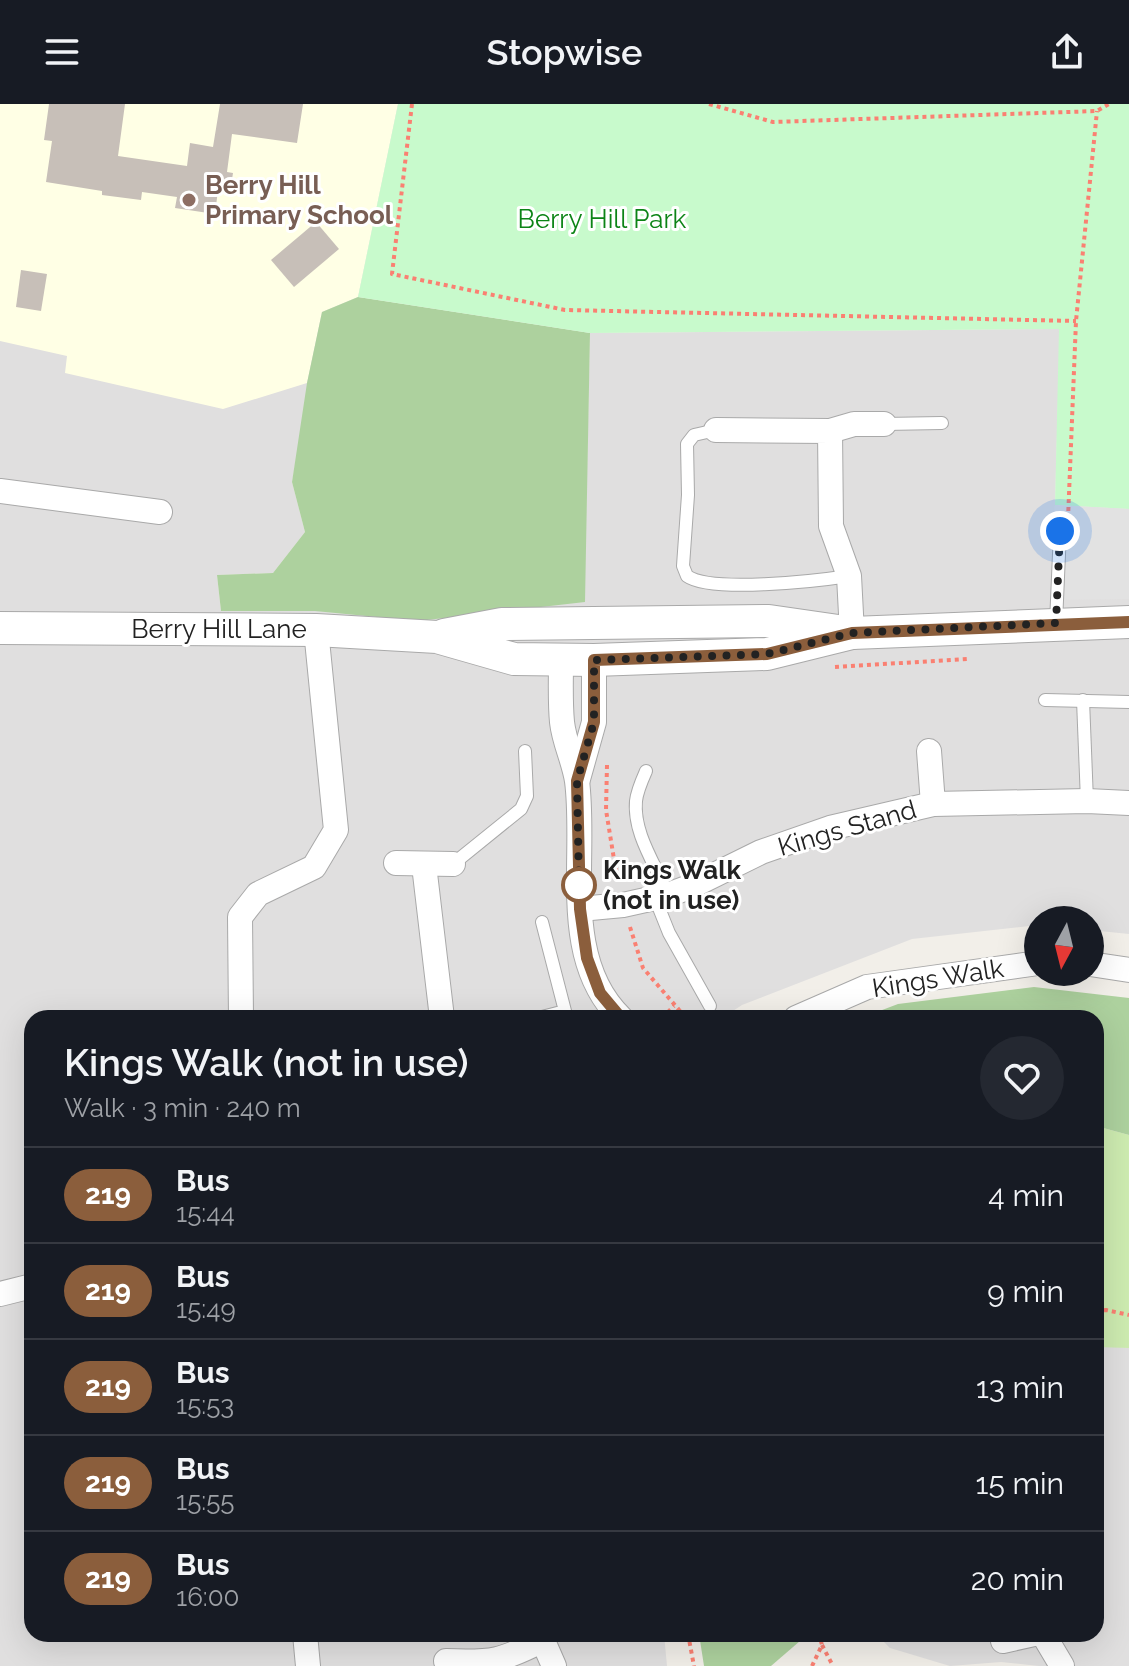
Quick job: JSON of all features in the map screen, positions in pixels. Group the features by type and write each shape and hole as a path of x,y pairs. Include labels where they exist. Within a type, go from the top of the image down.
{"street":[{"path":"716,430 830,431 854,424 884,424"},
{"path":"830,431 831,526 849,576 852,633"},
{"path":"0,491 160,512"},
{"path":"569,641 769,621 852,633 1129,622"},
{"name":"Berry Hill Lane","path":"0,628 316,630 569,641"},
{"path":"241,1010 240,917 258,894 314,867 336,830 316,630"},
{"path":"569,641 594,660 767,654 852,633"},
{"path":"569,641 562,722 577,781 580,909 587,958 600,993 613,1010"},
{"path":"577,781 594,722 594,660"},
{"name":"Kings Stand","path":"929,751 933,804"},
{"name":"Kings Stand","path":"580,909 662,897 692,886 761,852 830,828 933,804 1129,803"},
{"path":"396,863 453,864"},
{"path":"424,865 441,1010"},
{"name":"Kings Walk","path":"814,1010 867,987 1024,965"},
{"path":"1104,966 1129,970"},
{"path":"0,1294 24,1288"},
{"path":"306,1642 308,1666"},
{"path":"446,1661 490,1662 510,1656 533,1642"},
{"path":"543,1642 554,1666"},
{"path":"1048,1642 1062,1666"}],"lane":[{"path":"884,424 942,423"},
{"path":"716,430 694,435 687,444 688,495 683,566 687,576 706,584 816,581 849,576"},
{"path":"1056,623 1064,531"},
{"path":"1045,700 1129,702"},
{"path":"1083,700 1087,801"},
{"path":"453,864 521,809 527,796 525,751"},
{"path":"646,771 636,800 639,833 656,864 669,933 710,1006"},
{"path":"542,922 565,1010"}],"path":[{"path":"412,104 392,274 565,310 1076,321"},
{"path":"709,104 773,122 1097,111 1109,104"},
{"path":"1064,531 1071,488 1076,321 1097,111"},
{"path":"608,756 606,810 623,905 643,968 678,1010"},
{"path":"670,1010 674,1006"},
{"path":"1104,1312 1129,1315"},
{"path":"690,1642 694,1666"},
{"path":"821,1642 833,1666"},
{"path":"812,1666 822,1645"}],"shaded area":[{"path":"0,104 398,104 358,297 322,312 292,482 305,532 273,573 217,575 221,611 584,602 590,333 1060,329 1055,505 1129,509 1129,934 1104,931 1104,906 1024,906 1024,927 912,939 734,1010 24,1010 24,1642 665,1642 667,1666 0,1666"},
{"name":"Berry Hill Primary School","path":"0,104 398,104 358,297 322,312 307,383 223,409 65,373 67,356 0,341"},
{"path":"1055,505 1129,509 1129,599 1051,600"},
{"path":"1104,1346 1129,1348 1129,1666 1039,1666 1001,1662 950,1666 890,1648 884,1642 1104,1642"}],"green space":[{"name":"Berry Hill Park","path":"398,104 1129,104 1129,509 1055,505 1059,329 590,333 358,297"},
{"path":"358,297 590,333 585,602 418,621 315,611 221,611 217,575 273,573 305,532 292,482 307,383 322,312"},
{"path":"1034,987 1129,998 1129,1135 1104,1128 1104,1010 882,1010 898,1004"},
{"path":"1104,1128 1129,1135 1129,1348 1104,1347"},
{"path":"700,1642 799,1642 771,1666 704,1666"}],"building":[{"path":"49,104 125,104 118,156 187,166 190,143 213,147 220,104 303,104 297,143 232,134 227,172 233,173 230,192 218,190 215,214 175,208 177,197 142,192 141,200 46,182 52,141 44,140"},
{"path":"316,222 339,249 294,287 271,260"},
{"path":"21,270 47,274 41,311 16,307"}],"bus line":[{"name":"219","path":"614,1010 600,993 587,958 580,909 577,781 594,722 594,660 767,654 852,633 1129,622"}],"place":[{"name":"Berry Hill Primary School","path":"189,200"},
{"name":"Kings Walk (not in use)","path":"579,885"}],"route":[{"path":"579,885 577,781 594,722 594,660 767,654 852,633 1056,623 1060,531"}]}
